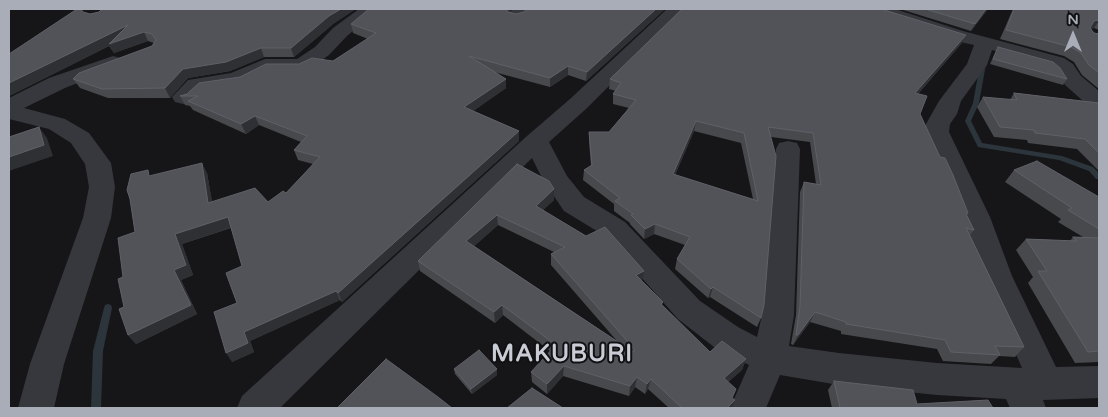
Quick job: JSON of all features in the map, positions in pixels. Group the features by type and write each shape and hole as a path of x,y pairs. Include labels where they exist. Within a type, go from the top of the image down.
{"street":[{"path":"183,97 196,85 236,80 259,66 302,65 322,51 340,32 370,9"},
{"path":"259,407 348,318 677,9"},
{"path":"877,9 958,36 1057,62 1066,68 1073,80 1099,103"},
{"path":"985,42 977,65 950,101 938,124 937,132 973,208 997,276 1030,392"},
{"path":"9,107 57,83 131,56"},
{"path":"9,112 57,124 80,138 98,164 102,188 97,218 47,364 36,408"},
{"path":"536,141 556,180 574,204 615,229 689,310 726,337 750,350 770,358 839,369 936,379 1030,392 1099,382"},
{"path":"748,408 770,358 778,315 788,150"}],"building":[{"path":"77,9 90,14 99,12 102,9 341,9 329,16 291,48 261,48 226,62 183,69 165,88 102,89 73,79 79,73 152,46 156,40 152,34 144,32 109,44 128,25 9,83 9,54"},
{"path":"369,9 506,9 508,12 516,14 527,9 656,9 587,72 568,66 550,78 469,56 506,79 464,107 519,131 338,293 336,291 244,332 248,343 226,353 214,312 237,303 226,273 242,266 228,217 175,234 186,265 174,270 191,305 128,335 119,309 124,307 118,279 123,277 118,238 135,232 127,190 131,174 148,170 149,176 202,163 208,203 255,188 268,202 283,191 286,193 320,157 294,150 307,136 255,116 241,124 188,101 198,96 180,96 187,94 199,83 240,77 266,64 299,64 312,58 333,61 376,33 351,24"},
{"path":"682,9 881,9 966,35 915,93 927,96 920,114 940,157 945,158 953,175 968,213 966,214 974,230 966,228 1024,347 995,346 1000,355 951,352 945,340 846,324 846,322 815,312 798,335 796,335 800,306 804,182 821,185 813,133 768,127 776,156 764,305 761,318 713,287 711,289 677,259 690,237 655,224 645,229 631,215 633,214 615,201 620,198 584,170 592,165 589,132 609,132 636,100 613,94 621,83 610,79","holes":["696,121 744,133 758,201 673,174"]},
{"path":"925,9 986,9 975,24"},
{"path":"1014,9 1099,10 1099,20 1094,21 1090,28 1094,33 1099,34 1099,73 1089,65 1081,53 1071,47 1006,30"},
{"path":"998,47 1053,62 1060,68 1067,79 993,59"},
{"path":"1014,93 1099,103 1099,153 1085,139 1035,133 1034,130 1000,127 983,97 1017,100"},
{"path":"39,127 44,145 9,157 9,137"},
{"path":"1037,161 1099,197 1099,229 1068,210 1072,208 1014,170"},
{"path":"517,164 549,181 554,189 536,206 586,236 605,227 644,271 636,275 663,302 661,304 710,352 722,341 746,359 724,378 736,389 732,398 735,400 727,408 682,408 651,379 647,384 637,377 630,386 564,366 547,384 531,372 556,345 502,305 494,312 418,261","holes":["497,215 565,247 551,254 635,350 633,352 466,241"]},
{"path":"1073,237 1099,238 1099,351 1088,352 1038,271 1047,271 1026,239 1077,241"},
{"path":"479,350 497,369 471,389 454,369"},
{"path":"386,359 438,397 452,408 337,408"},
{"path":"834,381 913,390 917,404 988,400 993,408 840,408"},
{"path":"532,388 563,408 507,408"}],"waterway":[{"path":"983,64 976,103 968,121 980,145 1060,158 1091,169 1099,177"},
{"path":"96,408 98,351 108,308"}],"district":[{"name":"MAKUBURI","path":"562,355"}]}
